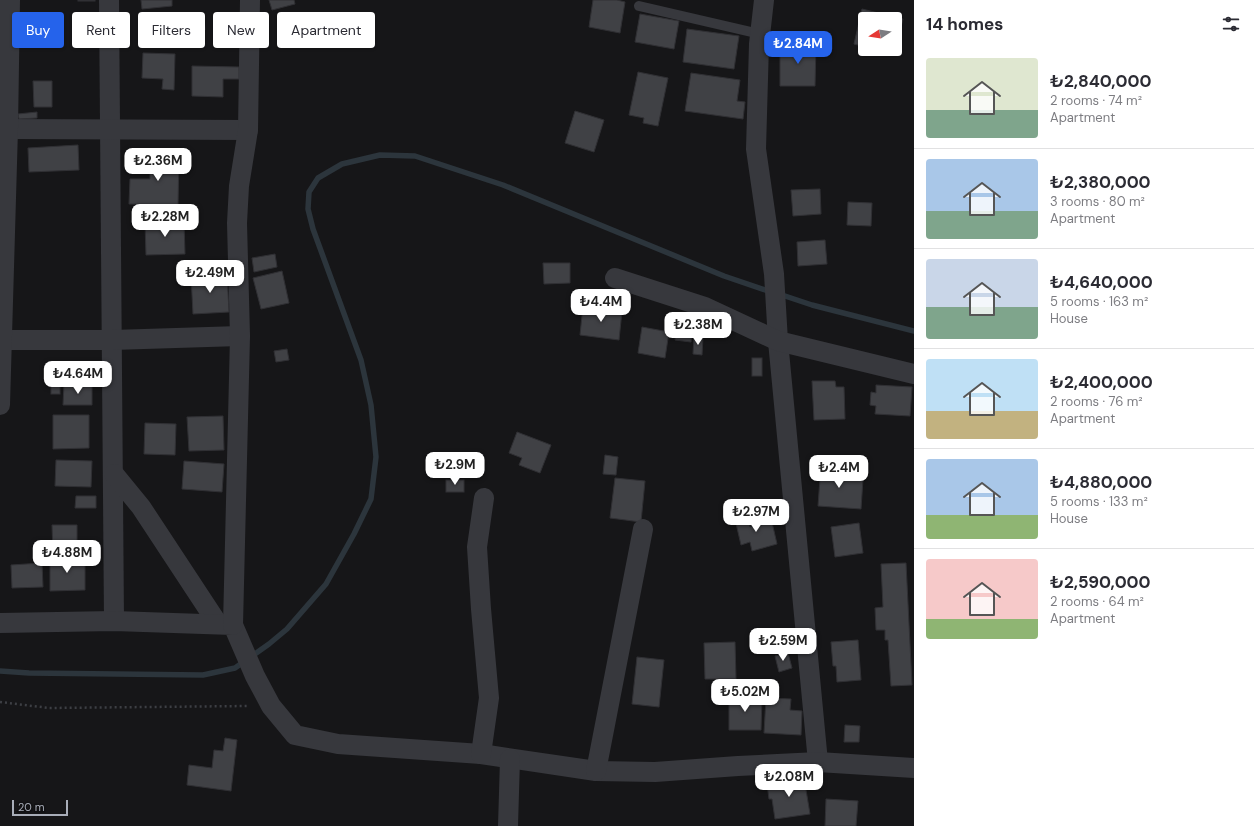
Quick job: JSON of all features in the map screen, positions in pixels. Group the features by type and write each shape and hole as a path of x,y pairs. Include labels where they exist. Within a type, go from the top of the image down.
{"street":[{"path":"0,405 10,0"},
{"path":"109,0 114,621"},
{"path":"226,625 240,336 237,223 239,186 248,130 250,0"},
{"path":"764,0 760,34 756,149 774,274 778,340 818,762"},
{"path":"8,129 248,130"},
{"path":"615,278 705,307 778,340 914,374"},
{"path":"2,340 112,340 240,336"},
{"path":"114,474 141,507 242,646 255,676 271,706 295,735 338,744 481,754 596,771 655,772 818,762 914,768"},
{"path":"481,754 489,698 477,547 484,498"},
{"path":"596,771 643,529"},
{"path":"0,623 114,621 226,625"},
{"path":"508,826 510,759"}],"lane":[{"path":"639,6 760,34"}],"path":[{"path":"0,702 49,708 271,706"}],"building":[{"path":"95,0 95,1 78,1"},
{"path":"141,0 172,0 172,6 142,9"},
{"path":"269,0 294,0 295,4 272,10"},
{"path":"593,0 617,0 625,2 620,33 589,27"},
{"path":"862,9 874,12 861,12"},
{"path":"640,14 679,21 674,49 635,42"},
{"path":"858,26 858,45 854,44"},
{"path":"687,29 739,36 734,69 683,62"},
{"path":"780,43 816,44 815,86 780,86"},
{"path":"143,53 175,54 174,90 162,89 163,79 142,78"},
{"path":"192,66 239,67 239,79 223,79 223,97 192,96"},
{"path":"638,72 668,78 658,126 643,123 644,118 629,115"},
{"path":"691,73 740,80 737,101 745,102 743,119 685,111"},
{"path":"33,81 52,81 52,107 34,107"},
{"path":"575,111 604,120 594,152 565,143"},
{"path":"37,112 37,118 19,119 18,114"},
{"path":"78,145 79,170 29,172 28,148"},
{"path":"150,152 179,152 178,205 129,204 130,179 150,179"},
{"path":"820,189 821,214 793,216 791,190"},
{"path":"848,202 872,203 871,226 847,225"},
{"path":"184,222 185,254 146,255 145,223"},
{"path":"825,240 827,264 798,266 797,242"},
{"path":"275,254 277,267 254,272 252,258"},
{"path":"543,263 570,263 570,283 544,284"},
{"path":"282,271 289,303 261,309 253,278"},
{"path":"227,274 229,312 193,314 191,275"},
{"path":"583,306 622,311 619,340 580,335"},
{"path":"642,327 669,332 665,358 638,353"},
{"path":"676,328 692,330 691,342 675,340"},
{"path":"694,336 703,337 702,355 693,354"},
{"path":"287,349 289,360 276,362 274,351"},
{"path":"752,358 762,358 762,376 752,376"},
{"path":"812,381 835,381 836,387 844,387 845,419 814,420"},
{"path":"51,383 60,383 60,394 51,394"},
{"path":"64,384 92,384 92,405 63,405"},
{"path":"876,385 912,387 910,416 875,414 876,406 870,405 871,392 876,393"},
{"path":"53,415 89,415 89,448 53,449"},
{"path":"223,416 224,450 189,451 187,417"},
{"path":"145,423 176,424 175,455 144,454"},
{"path":"517,432 551,445 540,473 519,465 522,458 509,453"},
{"path":"605,455 618,457 616,475 603,474"},
{"path":"56,460 92,461 91,487 55,486"},
{"path":"184,461 224,464 222,492 182,489"},
{"path":"821,465 840,466 839,477 863,479 861,509 818,506"},
{"path":"615,478 645,481 641,522 610,518"},
{"path":"446,480 464,480 464,492 446,492"},
{"path":"76,496 96,496 96,508 75,508"},
{"path":"758,512 761,524 751,526 748,515"},
{"path":"747,516 750,527 761,524 760,521 771,518 777,544 752,551 750,542 741,545 735,519"},
{"path":"859,523 863,553 835,557 831,527"},
{"path":"52,525 77,525 77,553 53,554"},
{"path":"50,557 85,557 85,590 50,591"},
{"path":"42,563 43,587 12,588 11,565"},
{"path":"906,563 912,685 891,686 888,640 885,640 885,630 876,630 875,608 883,607 881,564"},
{"path":"858,640 861,680 837,682 836,666 833,666 831,642"},
{"path":"735,642 736,679 705,679 704,643"},
{"path":"788,653 792,668 779,672 775,656"},
{"path":"637,657 664,660 659,707 632,704"},
{"path":"729,697 762,697 761,730 729,730"},
{"path":"766,698 791,699 790,710 802,711 801,735 764,733"},
{"path":"845,725 860,726 859,742 844,742"},
{"path":"225,738 237,740 231,791 187,785 189,765 212,768 214,750 223,751"},
{"path":"804,778 810,814 775,819 772,799 769,799 767,784"},
{"path":"826,799 858,801 856,826 825,826"}],"waterway":[{"path":"0,671 29,673 203,675 235,668 269,644 287,629 326,584 354,534 371,499 376,457 371,405 361,360 313,229 308,209 309,192 318,178 342,164 380,155 415,156 503,185 724,276 771,292"},
{"path":"779,294 812,305 914,331"}]}
